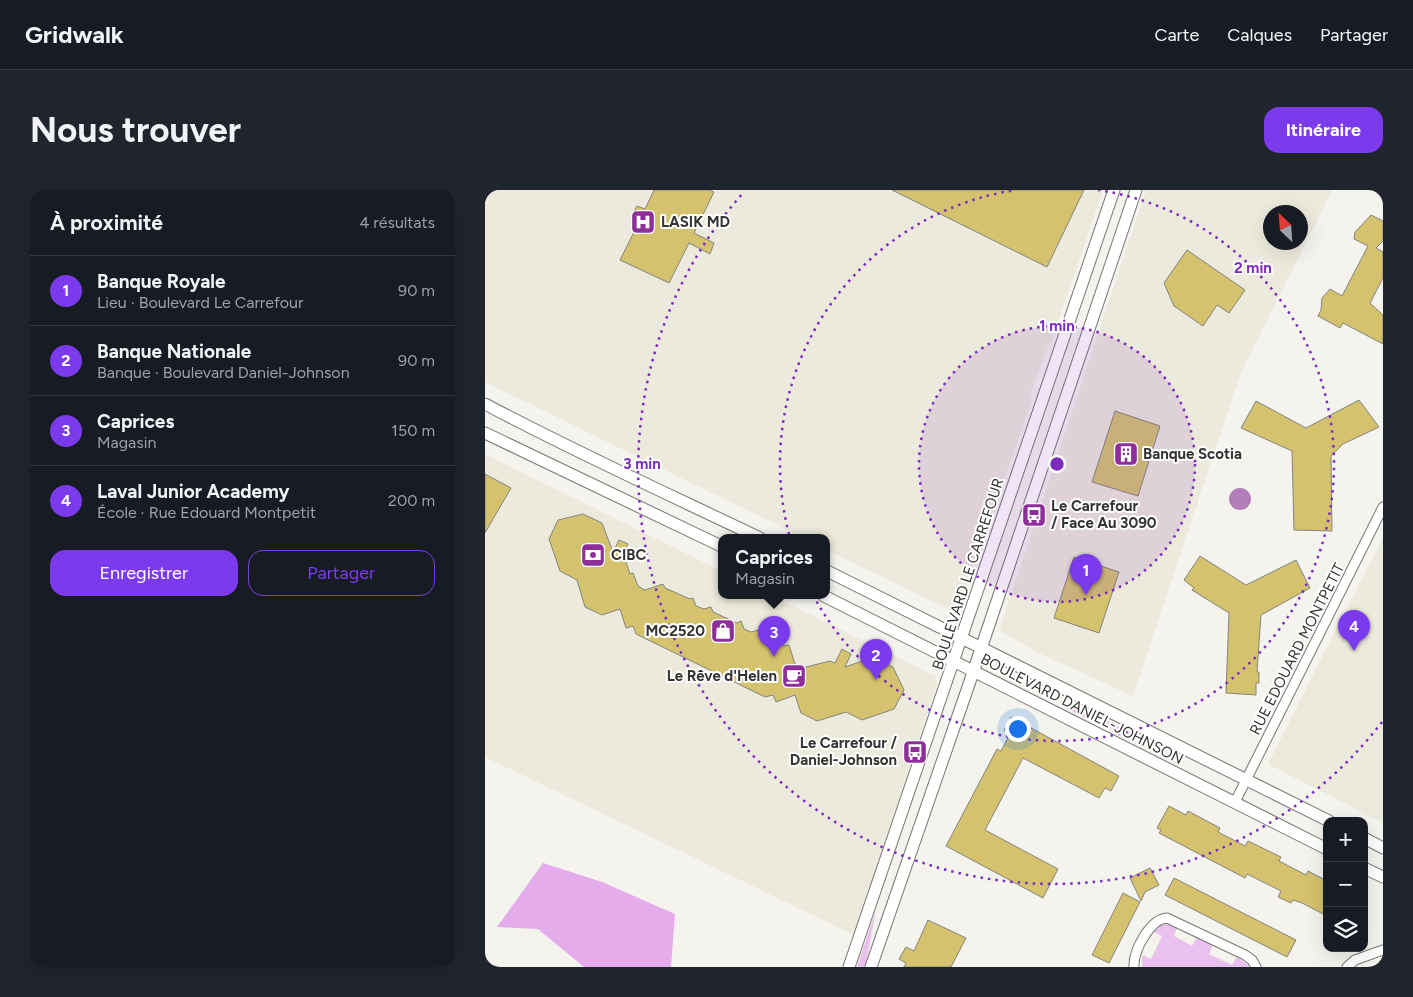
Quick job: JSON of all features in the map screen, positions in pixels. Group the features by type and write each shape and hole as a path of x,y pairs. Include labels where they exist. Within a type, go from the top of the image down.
{"street":[{"name":"BOULEVARD LE CARREFOUR","path":"849,967 1114,190"},
{"path":"871,967 1136,190"},
{"path":"485,404 604,465 647,483 752,534"},
{"path":"485,433 589,485 632,502 718,545"},
{"name":"RUE EDOUARD MONTPETIT","path":"1235,802 1383,507"},
{"name":"BOULEVARD DANIEL-JOHNSON","path":"830,572 1323,818"},
{"name":"BOULEVARD DANIEL-JOHNSON","path":"830,599 1323,847"},
{"path":"1368,840 1383,848"},
{"path":"1368,870 1383,877"},
{"path":"1135,967 1136,954 1149,928 1155,922 1167,918 1245,955 1257,967"},
{"path":"1347,967 1355,960 1383,950"}],"shaded area":[{"path":"485,190 1103,190 1051,343 1030,394 1032,400 959,610 950,610 830,551 830,534 796,534 485,382"},
{"path":"1146,190 1332,190 1308,238 1308,205 1263,205 1263,250 1302,250 1241,372 1133,696 1041,654 1003,633 1000,628"},
{"path":"485,454 718,570 718,599 779,599 935,676 937,684 854,935 485,757"},
{"path":"1240,488 1248,491 1251,499 1248,507 1240,510 1232,507 1229,499 1232,491"},
{"path":"1383,537 1383,823 1268,764"},
{"path":"1062,703 1101,718 1145,740 1144,742 1097,723 1061,706"},
{"path":"543,863 602,882 675,914 671,967 584,967 538,929 497,927"},
{"path":"876,910 866,963 864,967 857,967"},
{"path":"1167,924 1177,928 1174,936 1192,946 1197,937 1213,945 1209,954 1232,965 1237,957 1251,967 1142,967 1142,955 1151,959 1162,936 1154,932 1162,925"}],"building":[{"path":"654,190 709,190 714,192 694,233 714,243 710,254 689,243 669,283 620,260 640,220 632,216 637,206 645,209"},
{"path":"892,190 1084,190 1047,267"},
{"path":"1371,215 1383,221 1383,241 1376,248 1383,252 1383,278 1370,303 1383,315 1383,344 1343,323 1340,328 1318,316 1321,310 1322,298 1330,289 1342,296 1368,246 1354,239 1355,232"},
{"path":"1187,250 1245,290 1229,313 1217,305 1203,326 1174,306 1164,283"},
{"path":"1359,400 1379,427 1343,444 1331,456 1332,531 1294,530 1292,451 1241,428 1256,401 1306,428"},
{"name":"Banque Scotia","path":"1115,411 1160,426 1138,496 1092,482"},
{"path":"485,474 511,488 485,533"},
{"path":"583,514 602,523 613,552 619,540 628,544 623,553 630,574 633,573 638,586 645,590 663,584 665,588 690,599 693,598 696,606 704,609 711,607 713,612 737,623 741,621 744,629 751,632 759,630 761,634 785,646 789,645 795,664 802,668 830,661 835,663 842,649 851,654 845,667 874,657 893,667 904,690 894,709 862,720 846,712 817,721 801,713 795,695 776,702 773,695 765,697 636,634 633,626 626,628 620,609 602,615 585,607 577,580 560,571 549,539 558,520"},
{"path":"1200,556 1246,585 1296,560 1310,588 1261,615 1257,672 1259,672 1259,683 1256,683 1256,695 1226,693 1229,613 1192,590 1194,588 1184,580"},
{"path":"1074,557 1119,572 1099,633 1054,618"},
{"path":"1011,717 1119,776 1111,791 1105,788 1099,798 1023,758 985,830 1058,869 1043,898 946,846 997,749 1001,751 1010,734 1004,730"},
{"path":"1169,806 1186,815 1188,811 1220,828 1218,832 1245,846 1248,841 1281,857 1279,861 1306,875 1308,871 1323,879 1323,914 1302,903 1293,900 1291,903 1278,897 1281,891 1247,874 1245,878 1159,833 1161,830 1157,828"},
{"path":"1150,868 1159,885 1145,892 1141,901 1130,878"},
{"path":"1174,878 1296,940 1287,957 1165,895"},
{"path":"1123,893 1140,902 1109,963 1092,955"},
{"path":"928,920 966,938 951,967 904,967 906,963 899,959 906,947 914,951"}],"place":[{"name":"LASIK MD","path":"643,222"},
{"name":"Banque Scotia","path":"1126,454"},
{"name":"Le Carrefour / Face Au 3090","path":"1034,515"},
{"name":"CIBC","path":"593,555"},
{"name":"Banque Royale","path":"1086,595"},
{"name":"MC2520","path":"723,631"},
{"name":"Laval Junior Academy","path":"1354,651"},
{"name":"Caprices","path":"774,657"},
{"name":"Le Rêve d'Helen","path":"794,676"},
{"name":"Banque Nationale","path":"876,680"},
{"name":"Le Carrefour / Daniel-Johnson","path":"915,752"}]}
